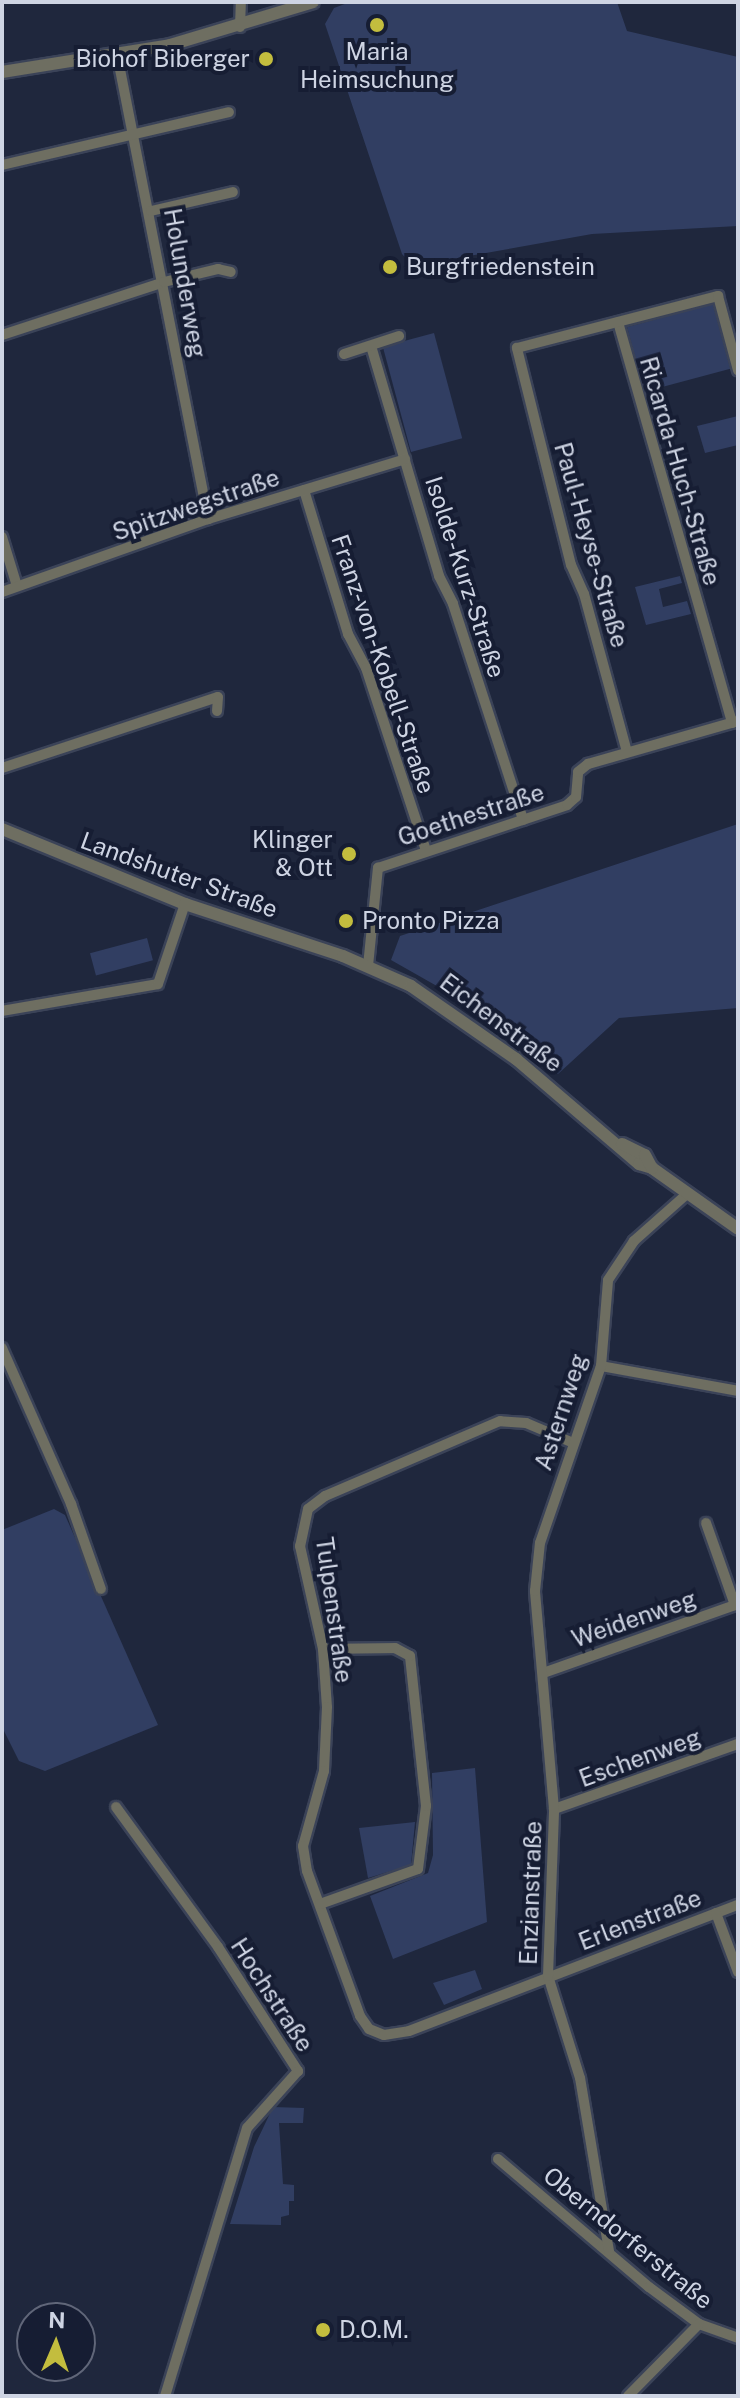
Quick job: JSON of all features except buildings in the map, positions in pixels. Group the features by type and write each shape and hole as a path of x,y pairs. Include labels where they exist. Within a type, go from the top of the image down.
{"street":[{"path":"240,27 241,2"},
{"path":"2,72 117,54 240,27 313,2"},
{"name":"Holunderweg","path":"117,54 151,211 208,519"},
{"path":"2,165 229,112"},
{"path":"151,211 233,192"},
{"path":"2,335 164,282 218,269 231,272"},
{"path":"618,322 718,296 738,370"},
{"name":"Paul-Heyse-Straße","path":"618,322 517,348 571,565 584,594 627,752"},
{"name":"Ricarda-Huch-Straße","path":"618,322 735,722"},
{"path":"344,354 399,336"},
{"name":"Isolde-Kurz-Straße","path":"371,346 439,576 453,604 523,820"},
{"name":"Spitzwegstraße","path":"2,592 208,519 405,459"},
{"name":"Franz-von-Kobell-Straße","path":"304,490 426,851"},
{"path":"2,537 17,586"},
{"path":"2,768 218,697 217,711"},
{"name":"Goethestraße","path":"368,966 376,872 426,851 572,801 582,767 735,722"},
{"name":"Landshuter Straße","path":"2,829 185,904 343,956"},
{"path":"2,1011 158,984 185,904"},
{"name":"Eichenstraße","path":"343,956 456,1013 622,1144 639,1164 652,1168 738,1229"},
{"name":"Asternweg","path":"543,1673 535,1591 540,1543 571,1442 601,1366 608,1280 616,1261 688,1193"},
{"path":"2,1348 71,1504 101,1589"},
{"path":"601,1366 738,1391"},
{"name":"Tulpenstraße","path":"377,2033 360,2016 303,1846 324,1771 323,1649 300,1546 304,1517 314,1503 500,1421 526,1423 571,1442"},
{"path":"706,1523 736,1604"},
{"name":"Weidenweg","path":"543,1673 736,1604"},
{"path":"320,1904 418,1869 426,1806 410,1656 395,1648 323,1649"},
{"name":"Enzianstraße","path":"543,1673 554,1809 555,1890 548,1976 580,2078 609,2251"},
{"name":"Eschenweg","path":"554,1809 738,1744"},
{"name":"Hochstraße","path":"116,1807 218,1947 298,2071 247,2128 165,2396"},
{"name":"Erlenstraße","path":"377,2033 409,2031 738,1905"},
{"path":"716,1913 738,1972"},
{"name":"Oberndorferstraße","path":"498,2159 699,2324 738,2338"},
{"path":"628,2396 699,2324"}],"shaded area":[{"path":"350,2 617,2 627,31 738,57 738,226 592,234 413,266 402,254 325,24 334,8"},
{"path":"713,304 730,369 644,392 627,327"},
{"path":"434,333 462,438 411,452 383,347"},
{"path":"738,416 738,445 705,453 697,426"},
{"path":"680,576 682,583 659,589 663,607 687,601 691,614 646,625 635,587"},
{"path":"738,824 738,1008 619,1018 558,1074 465,1002 391,960 400,936"},
{"path":"147,938 153,960 96,975 90,953"},
{"path":"54,1509 65,1515 158,1725 45,1771 19,1761 2,1727 2,1530"},
{"path":"475,1768 487,1922 393,1959 370,1896 428,1873 433,1855 432,1773"},
{"path":"415,1822 411,1865 368,1878 359,1828"},
{"path":"475,1970 482,1989 444,2005 433,1983"},
{"path":"273,2107 304,2108 303,2123 279,2123 283,2184 294,2185 294,2201 289,2201 289,2215 281,2217 281,2225 230,2224 254,2147"}],"place":[{"name":"Maria Heimsuchung","path":"377,25"},
{"name":"Biohof Biberger","path":"266,59"},
{"name":"Burgfriedenstein","path":"390,267"},
{"name":"Klinger & Ott","path":"349,854"},
{"name":"Pronto Pizza","path":"346,921"},
{"name":"D.O.M.","path":"323,2330"}]}
